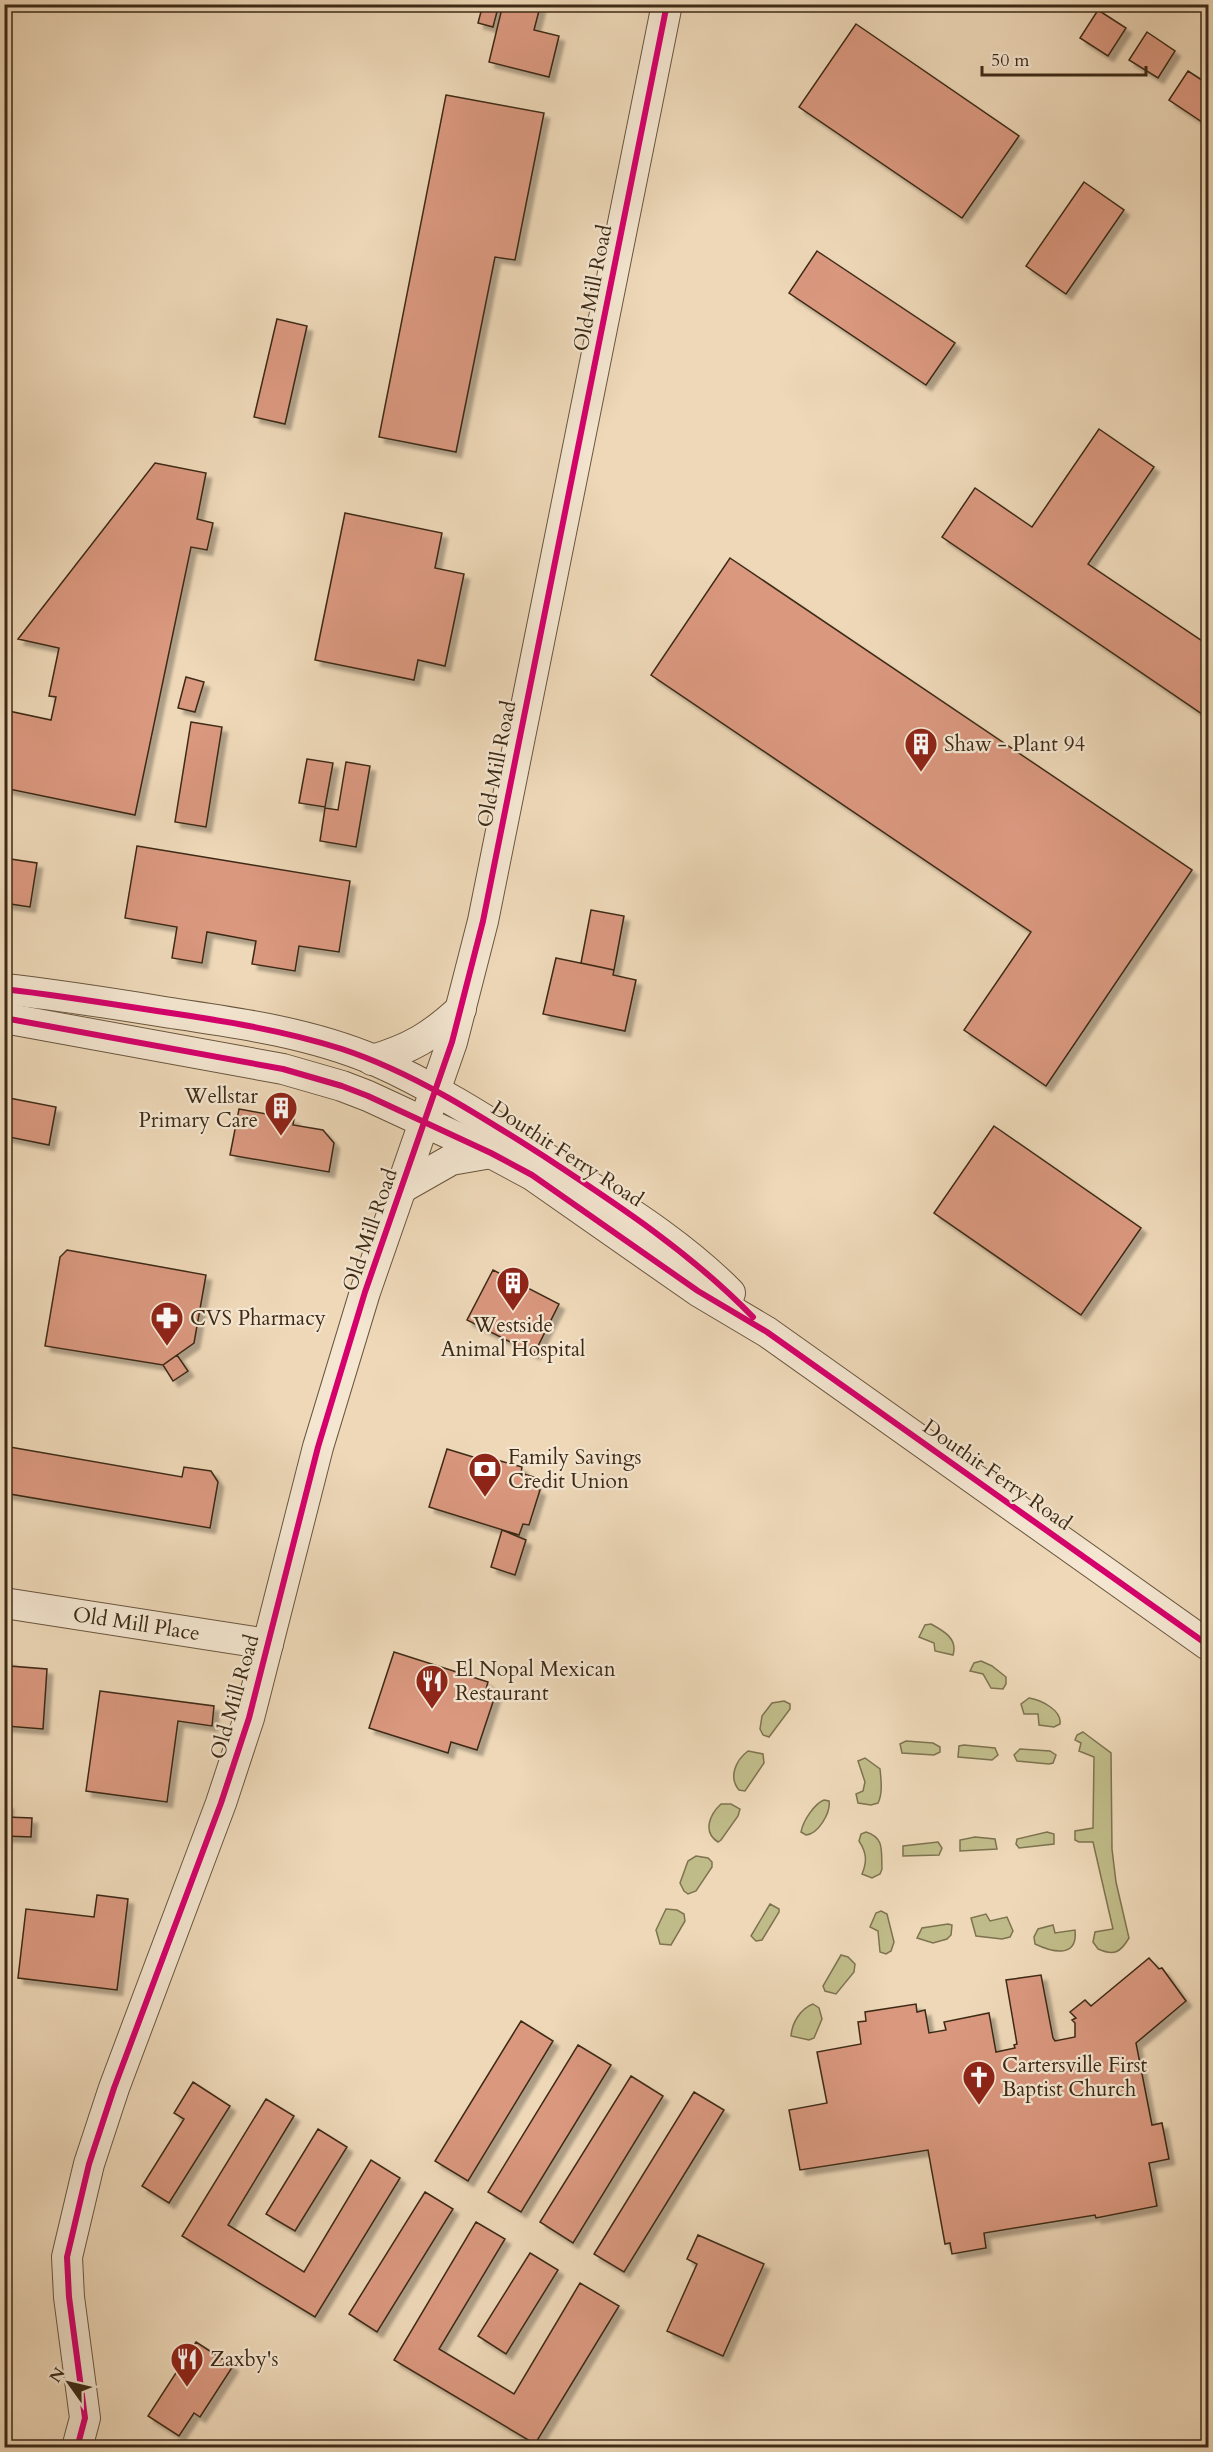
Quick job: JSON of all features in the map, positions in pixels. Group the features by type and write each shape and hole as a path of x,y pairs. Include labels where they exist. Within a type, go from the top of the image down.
{"street":[{"name":"Old Mill Road","path":"77,2448 85,2418 69,2297 67,2257 87,2175 114,2088 221,1803 249,1718 318,1447 365,1292 461,1009 483,921 667,4"},
{"name":"Douthit Ferry Road","path":"4,989 223,1021 301,1037 372,1060 435,1091 517,1139 637,1218 719,1282 767,1332"},
{"path":"372,1060 410,1047 438,1029 461,1009"},
{"name":"Douthit Ferry Road","path":"4,1018 283,1069 342,1086 491,1153 532,1175 698,1290 767,1332 1209,1645"},
{"path":"400,1189 451,1160 491,1153"},
{"name":"Old Mill Place","path":"4,1603 268,1644"}],"shaded area":[{"path":"931,1624 952,1640 953,1655 935,1651 934,1643 919,1637 925,1625"},
{"path":"981,1661 1006,1677 1003,1689 991,1688 983,1674 970,1671 974,1663"},
{"path":"1029,1698 1045,1703 1054,1710 1058,1714 1060,1724 1054,1727 1039,1725 1038,1714 1024,1714 1021,1704"},
{"path":"784,1701 790,1704 790,1709 769,1737 763,1735 760,1729 762,1716 772,1703"},
{"path":"1083,1732 1111,1753 1112,1849 1116,1882 1129,1938 1123,1947 1112,1953 1098,1949 1093,1942 1095,1932 1113,1929 1093,1842 1075,1840 1075,1831 1093,1828 1094,1757 1079,1751 1081,1743 1075,1740 1077,1735"},
{"path":"906,1741 933,1743 940,1747 940,1752 934,1755 902,1753 900,1744"},
{"path":"959,1746 995,1748 998,1755 992,1760 958,1757"},
{"path":"1020,1749 1050,1751 1056,1755 1053,1763 1049,1764 1017,1761 1014,1755"},
{"path":"748,1751 763,1754 764,1763 745,1791 739,1790 734,1774 740,1759"},
{"path":"865,1758 880,1769 880,1799 878,1803 871,1805 858,1803 856,1794 863,1791 865,1782 858,1761"},
{"path":"824,1800 829,1801 829,1806 823,1822 811,1834 806,1835 801,1832 810,1813"},
{"path":"721,1804 731,1804 740,1809 738,1816 718,1842 710,1833 709,1823"},
{"path":"866,1832 876,1838 882,1851 882,1869 880,1874 872,1878 862,1874 865,1858 859,1841 861,1834"},
{"path":"1047,1832 1054,1834 1054,1844 1019,1848 1016,1844 1017,1839"},
{"path":"975,1837 995,1839 997,1849 960,1851 960,1840"},
{"path":"938,1842 942,1848 939,1855 903,1856 903,1846"},
{"path":"696,1856 708,1858 712,1862 712,1867 696,1891 688,1894 680,1883 688,1861"},
{"path":"770,1904 779,1909 779,1912 762,1940 756,1941 751,1936"},
{"path":"666,1909 677,1910 684,1914 685,1921 671,1945 660,1944 656,1930"},
{"path":"881,1911 887,1914 894,1942 891,1951 886,1954 880,1952 878,1931 870,1927 876,1913"},
{"path":"986,1914 990,1921 1007,1917 1013,1931 1010,1937 1002,1939 976,1936 971,1918"},
{"path":"952,1925 951,1935 947,1939 933,1943 917,1938 922,1928"},
{"path":"1053,1925 1055,1933 1075,1930 1075,1939 1069,1949 1050,1950 1035,1944 1034,1937 1038,1929"},
{"path":"841,1955 848,1957 855,1964 854,1972 836,1994 825,1991 823,1986"},
{"path":"813,2004 819,2008 822,2019 814,2038 809,2040 791,2036 798,2017 804,2009"}],"building":[{"path":"483,4 499,4 493,27 478,23"},
{"path":"503,4 529,4 540,7 534,30 559,36 549,77 489,62"},
{"path":"1098,10 1126,28 1108,56 1080,38"},
{"path":"856,24 1019,136 962,218 799,107"},
{"path":"1147,32 1175,51 1158,78 1129,60"},
{"path":"1188,71 1208,84 1208,112 1202,122 1169,100"},
{"path":"446,95 544,113 515,260 495,257 456,452 379,437"},
{"path":"1084,182 1124,210 1066,294 1026,266"},
{"path":"817,251 955,343 926,385 789,293"},
{"path":"277,319 307,326 285,424 254,417"},
{"path":"1099,429 1154,467 1088,564 1208,645 1208,718 942,537 975,488 1032,527"},
{"path":"155,463 206,473 197,519 213,523 207,550 191,547 135,815 4,788 4,710 51,720 56,697 49,696 59,648 18,639"},
{"path":"345,513 442,533 435,568 464,574 445,666 418,660 414,680 315,660"},
{"name":"Shaw - Plant 94","path":"730,558 1192,870 1046,1086 964,1030 1031,932 651,675"},
{"path":"186,677 204,682 195,712 178,708"},
{"path":"191,722 222,727 206,827 175,822"},
{"path":"307,759 333,763 325,807 299,803"},
{"path":"346,762 370,766 356,847 320,841 325,808 338,810"},
{"path":"137,846 350,881 339,952 299,946 295,971 252,964 256,941 207,932 202,963 172,958 177,927 125,918"},
{"path":"4,858 37,863 30,907 4,903"},
{"path":"591,910 624,916 614,970 581,963"},
{"path":"556,958 614,970 613,975 636,980 625,1031 543,1014"},
{"path":"4,1097 56,1107 49,1145 4,1136"},
{"name":"Wellstar Primary Care","path":"239,1109 294,1119 293,1125 323,1130 334,1143 329,1172 230,1155"},
{"path":"994,1126 1141,1228 1081,1315 934,1213"},
{"path":"67,1250 206,1275 194,1343 163,1365 45,1346 60,1257"},
{"name":"Westside Animal Hospital","path":"493,1270 559,1304 534,1354 467,1320"},
{"path":"177,1355 188,1371 173,1381 163,1365"},
{"path":"4,1446 182,1477 184,1467 211,1471 218,1482 210,1528 4,1493"},
{"name":"Family Savings Credit Union","path":"447,1449 496,1464 497,1460 522,1467 521,1473 537,1478 534,1488 540,1490 529,1525 523,1524 519,1535 429,1507"},
{"path":"502,1530 526,1540 515,1575 491,1567"},
{"name":"El Nopal Mexican Restaurant","path":"394,1652 488,1682 486,1689 496,1693 477,1750 451,1742 448,1753 369,1728"},
{"path":"4,1661 11,1661 10,1666 47,1669 43,1729 6,1726 4,1731"},
{"path":"100,1691 214,1706 212,1726 178,1721 167,1802 86,1791"},
{"path":"4,1804 8,1804 7,1817 32,1818 31,1837 5,1836 4,1846"},
{"path":"97,1895 128,1899 117,1990 18,1978 26,1909 94,1917"},
{"name":"Cartersville First Baptist Church","path":"1149,1958 1159,1969 1162,1968 1186,2001 1136,2043 1152,2125 1162,2123 1169,2159 1149,2163 1157,2206 1096,2218 1095,2215 984,2233 986,2248 952,2254 950,2243 945,2244 928,2150 800,2170 789,2110 827,2103 817,2052 861,2044 858,2022 866,2021 865,2012 916,2004 917,2012 925,2010 929,2033 946,2030 944,2022 989,2013 996,2052 1015,2048 1014,2045 1017,2044 1006,1980 1041,1975 1055,2041 1075,2037 1075,2023 1072,2020 1076,2018 1070,2012 1085,2000 1091,2006"},
{"path":"521,2021 553,2041 468,2181 435,2161"},
{"path":"578,2045 611,2065 521,2212 488,2192"},
{"path":"631,2076 663,2096 573,2243 540,2222"},
{"path":"193,2082 230,2106 169,2203 142,2186 184,2119 174,2113"},
{"path":"694,2092 724,2110 624,2272 594,2254"},
{"path":"266,2099 294,2116 228,2225 304,2272 371,2160 400,2178 315,2317 182,2236"},
{"path":"318,2129 347,2147 295,2231 266,2214"},
{"path":"425,2192 453,2209 377,2332 349,2314"},
{"path":"476,2222 505,2239 439,2349 514,2394 580,2283 619,2306 535,2444 394,2360"},
{"path":"698,2235 764,2264 723,2356 667,2331 697,2264 687,2259"},
{"path":"530,2253 558,2270 506,2354 478,2336"},
{"path":"196,2342 233,2366 200,2417 194,2413 179,2436 148,2416"}],"cycle path":[{"path":"77,2448 85,2418 69,2297 67,2257 89,2164 114,2088 221,1803 249,1718 318,1447 365,1292 452,1042 483,921 667,4"},
{"path":"4,989 204,1018 273,1031 342,1049 395,1070 494,1125 626,1211 679,1250 753,1317"},
{"path":"4,1018 283,1069 368,1096 491,1153 532,1175 698,1291 767,1332 1208,1645"}],"place":[{"name":"Shaw - Plant 94","path":"921,773"},
{"name":"Wellstar Primary Care","path":"281,1137"},
{"name":"Westside Animal Hospital","path":"513,1312"},
{"name":"CVS Pharmacy","path":"167,1347"},
{"name":"Family Savings Credit Union","path":"485,1498"},
{"name":"El Nopal Mexican Restaurant","path":"432,1710"},
{"name":"Cartersville First Baptist Church","path":"979,2106"},
{"name":"Zaxby's","path":"187,2388"}]}
